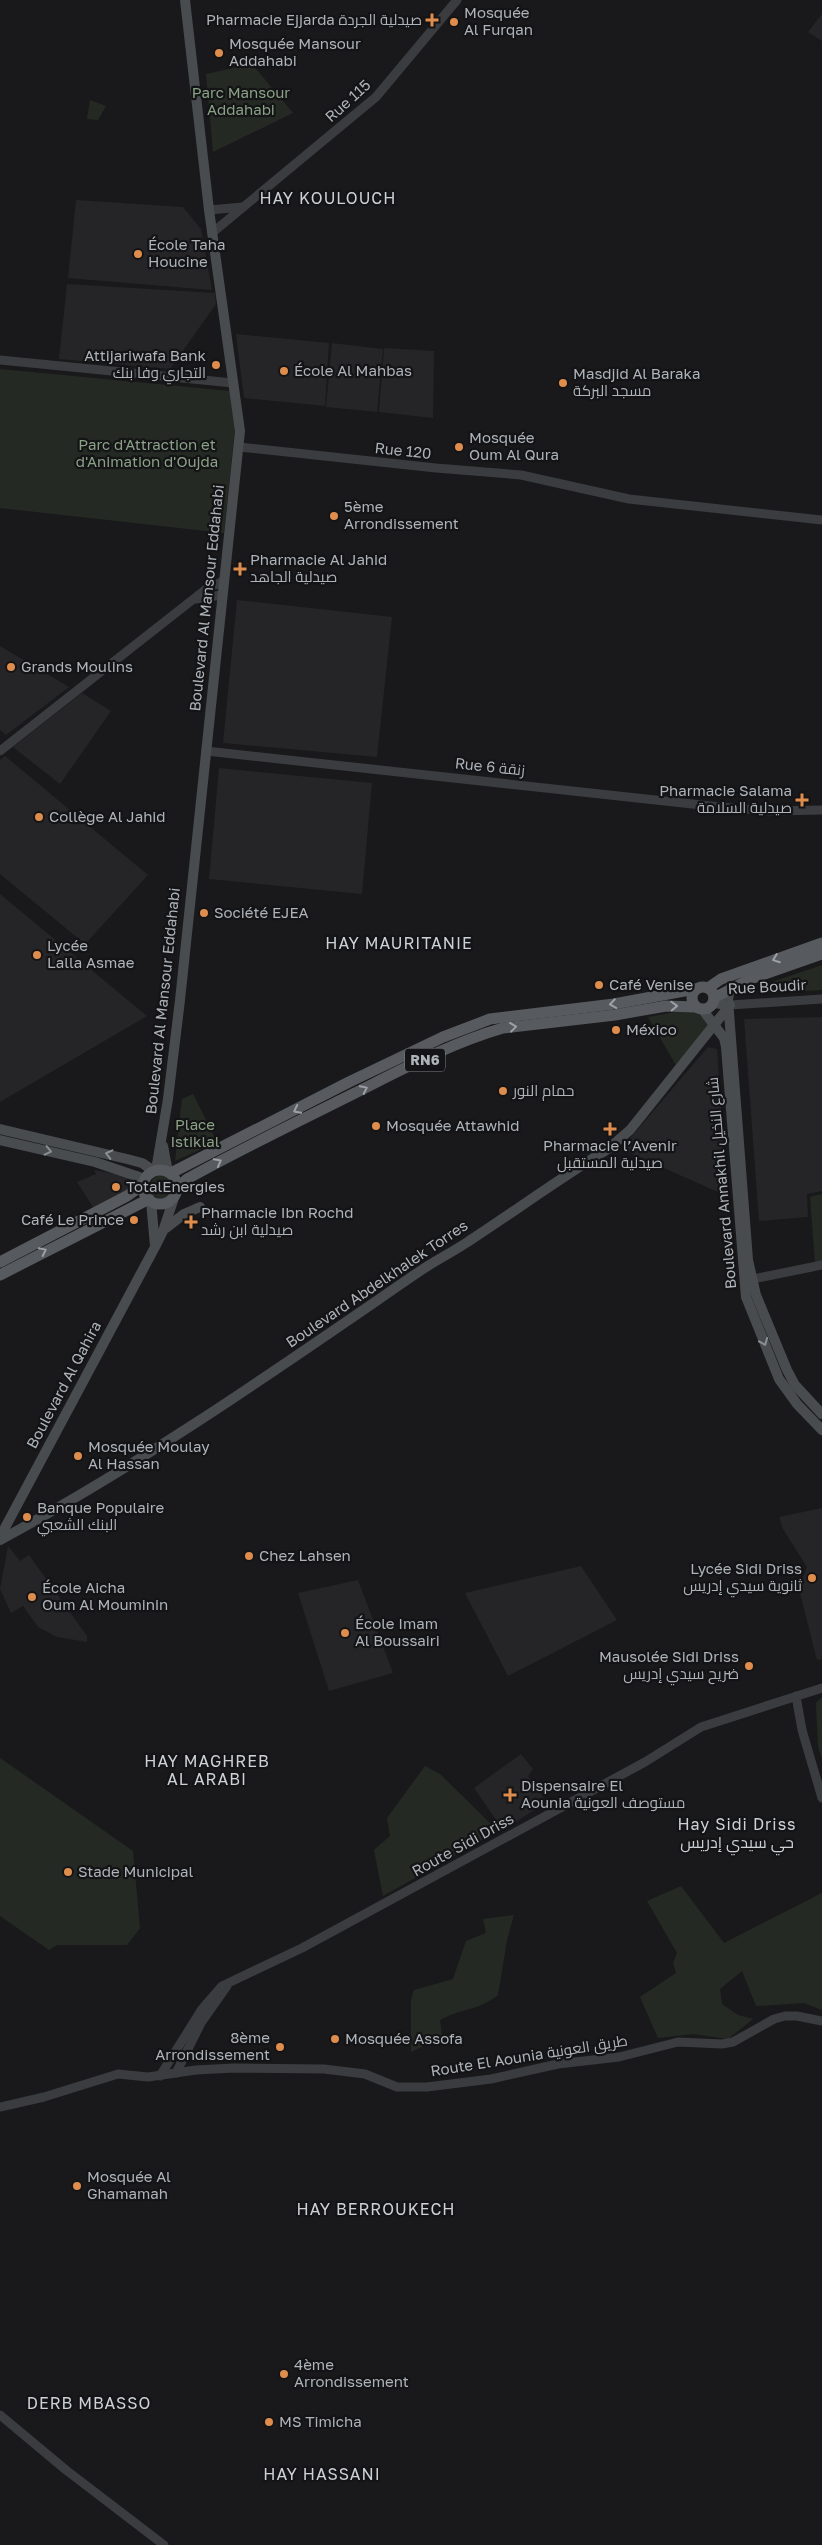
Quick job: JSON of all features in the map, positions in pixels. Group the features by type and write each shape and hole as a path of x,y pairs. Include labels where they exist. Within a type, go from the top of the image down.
{"main road":[{"name":"Boulevard Al Mansour Eddahabi","path":"156,1175 162,1141 206,751 222,581 239,446 239,417 209,210 185,0"},
{"name":"RN6","path":"0,1275 150,1200 166,1203 187,1179 261,1139 388,1077 485,1034 503,1028 666,1006 699,1008 719,980 822,943"},
{"name":"RN6","path":"0,1262 127,1196 156,1175 443,1037 490,1019 614,1004 695,989 702,986 710,991 730,988 822,954"},
{"name":"Boulevard Annakhil شارع النخيل","path":"730,988 728,995 748,1260 746,1297 779,1379 797,1404 822,1430"},
{"path":"695,989 691,998 699,1008"},
{"name":"Rue Boudir","path":"710,991 730,1005"},
{"name":"Boulevard Abdelkhalek Torres","path":"0,1539 63,1506 166,1443 422,1270 458,1249 608,1149 630,1130 730,1005"},
{"name":"Boulevard Annakhil شارع النخيل","path":"699,1008 715,1025 724,1038 726,1047 748,1278 795,1385 822,1414"},
{"path":"0,1128 132,1160 156,1175"},
{"path":"0,1140 176,1180 176,1193"},
{"path":"155,1247 150,1200 145,1195 156,1175"},
{"name":"Boulevard Al Qahira","path":"0,1539 155,1247 163,1231 176,1193"},
{"path":"163,1231 184,1214 200,1207"}],"street":[{"name":"Rue 115","path":"212,233 376,97 457,0"},
{"path":"209,210 243,208"},
{"path":"0,360 233,383"},
{"name":"Rue 120","path":"239,446 436,468 521,475 629,499 822,520"},
{"path":"0,751 213,584 222,581"},
{"path":"193,600 221,595"},
{"name":"Rue 6 زنقة","path":"206,751 771,811 822,810"},
{"name":"Rue Boudir","path":"730,1005 822,999"},
{"path":"748,1278 822,1265"},
{"name":"Route Sidi Driss","path":"160,2076 202,2009 216,1991 302,1948 645,1762 701,1727 822,1688"},
{"path":"796,1696 802,1730 822,1798"},
{"name":"Route Sidi Driss","path":"176,2073 205,2017 228,1984"},
{"name":"Route El Aounia طريق العونية","path":"176,2073 196,2070 309,2067 365,2074 397,2087 427,2087 491,2079 558,2064 619,2056 678,2042 722,2044 734,2042 768,2022 785,2016 797,2016 822,2021"},
{"path":"186,2054 188,2061 196,2070"},
{"path":"0,2107 44,2097 118,2074 148,2077 176,2073"},
{"path":"0,2415 66,2470 164,2545"}],"shaded area":[{"path":"822,14 822,41 808,32"},
{"name":"École Taha Houcine","path":"76,200 183,207 201,229 212,290 68,278"},
{"path":"67,284 215,293 216,304 170,369 59,359"},
{"name":"École Al Mahbas","path":"236,334 329,343 325,406 244,398"},
{"path":"332,343 383,349 377,412 326,407"},
{"path":"384,348 434,351 433,418 379,412"},
{"path":"237,600 392,617 377,757 223,743"},
{"name":"Grands Moulins","path":"0,646 69,687 6,735 0,730"},
{"path":"82,693 111,711 60,784 13,747"},
{"name":"Collège Al Jahid","path":"5,756 148,875 85,944 0,874 0,760"},
{"path":"219,768 372,783 362,894 209,879"},
{"name":"Lycée Lalla Asmae","path":"0,894 147,1016 0,1102"},
{"path":"822,1017 822,1191 807,1194 808,1217 759,1221 744,1019"},
{"path":"708,1047 717,1049 727,1196 621,1149"},
{"path":"94,1170 126,1176 136,1188 95,1210 77,1182 96,1174"},
{"name":"Lycée Sidi Driss ثانوية سيدي إدريس","path":"822,1508 822,1659 817,1660 799,1589 807,1567 783,1529 779,1517"},
{"name":"École Aicha Oum Al Mouminin","path":"8,1546 20,1561 29,1555 87,1636 87,1642 57,1637 38,1627 23,1606 11,1613 0,1589"},
{"path":"581,1566 617,1620 508,1676 465,1593"},
{"name":"École Imam Al Boussairi","path":"358,1580 393,1673 329,1691 298,1593"},
{"name":"Dispensaire El Aounia مستوصف العونية","path":"521,1754 533,1769 528,1776 547,1802 503,1830 474,1788"}],"green space":[{"name":"Parc Mansour Addahabi","path":"252,64 293,113 213,152 206,74"},
{"path":"90,100 106,106 98,120 87,119"},
{"name":"Parc d'Attraction et d'Animation d'Oujda","path":"0,369 230,391 236,418 224,533 0,508"},
{"path":"822,965 822,990 768,993 766,984"},
{"path":"690,1011 697,1014 708,1025 677,1067 648,1017"},
{"name":"Place Istiklal","path":"193,1094 217,1142 175,1161 182,1099"},
{"path":"162,1175 167,1176 173,1182 173,1192 167,1198 162,1199 157,1198 151,1192 150,1187 151,1182 157,1176"},
{"path":"822,1194 822,1262 815,1263 810,1197"},
{"path":"822,1697 822,1758 818,1747 816,1703"},
{"name":"Stade Municipal","path":"0,1758 133,1851 140,1928 127,1945 57,1945 49,1950 0,1916"},
{"path":"425,1766 440,1774 498,1831 383,1896 374,1850 390,1836 387,1818"},
{"path":"681,1886 724,1943 822,1893 822,2010 804,2003 756,2006 742,1971 720,1989 722,2004 738,2015 753,2019 728,2039 693,2034 658,2038 640,1997 676,1973 673,1963 677,1953 647,1901"},
{"path":"514,1915 507,1940 498,1995 484,2004 440,2020 442,2035 411,2052 411,2000 414,1990 453,1979 466,1941 486,1933 483,1919"}],"place":[{"name":"Pharmacie Ejjarda صيدلية الجردة","path":"432,20"},
{"name":"Mosquée Al Furqan","path":"454,22"},
{"name":"Mosquée Mansour Addahabi","path":"219,53"},
{"name":"École Taha Houcine","path":"138,254"},
{"name":"Attijariwafa Bank التجاري وفا بنك","path":"216,365"},
{"name":"École Al Mahbas","path":"284,371"},
{"name":"Masdjid Al Baraka مسجد البركة","path":"563,383"},
{"name":"Mosquée Oum Al Qura","path":"459,447"},
{"name":"5ème Arrondissement","path":"334,516"},
{"name":"Pharmacie Al Jahid صيدلية الجاهد","path":"240,569"},
{"name":"Grands Moulins","path":"11,667"},
{"name":"Pharmacie Salama صيدلية السلامة","path":"802,800"},
{"name":"Collège Al Jahid","path":"39,817"},
{"name":"Société EJEA","path":"204,913"},
{"name":"Lycée Lalla Asmae","path":"37,955"},
{"name":"Café Venise","path":"599,985"},
{"name":"México","path":"616,1030"},
{"name":"حمام النور","path":"503,1091"},
{"name":"Mosquée Attawhid","path":"376,1126"},
{"name":"Pharmacie l’Avenir صيدلية المستقبل","path":"610,1129"},
{"name":"TotalEnergies","path":"116,1187"},
{"name":"Café Le Prince","path":"134,1220"},
{"name":"Pharmacie Ibn Rochd صيدلية ابن رشد","path":"191,1222"},
{"name":"Mosquée Moulay Al Hassan","path":"78,1456"},
{"name":"Banque Populaire البنك الشعبي","path":"27,1517"},
{"name":"Chez Lahsen","path":"249,1556"},
{"name":"Lycée Sidi Driss ثانوية سيدي إدريس","path":"812,1578"},
{"name":"École Aicha Oum Al Mouminin","path":"32,1597"},
{"name":"École Imam Al Boussairi","path":"345,1633"},
{"name":"Mausolée Sidi Driss ضريح سيدي إدريس","path":"749,1666"},
{"name":"Dispensaire El Aounia مستوصف العونية","path":"510,1795"},
{"name":"Stade Municipal","path":"68,1872"},
{"name":"Mosquée Assofa","path":"335,2039"},
{"name":"8ème Arrondissement","path":"280,2047"},
{"name":"Mosquée Al Ghamamah","path":"77,2186"},
{"name":"4ème Arrondissement","path":"284,2374"},
{"name":"MS Timicha","path":"269,2422"}],"district":[{"name":"HAY KOULOUCH","path":"328,198"},
{"name":"HAY MAURITANIE","path":"399,943"},
{"name":"HAY MAGHREB AL ARABI","path":"207,1770"},
{"name":"Hay Sidi Driss حي سيدي إدريس","path":"737,1833"},
{"name":"HAY BERROUKECH","path":"376,2209"},
{"name":"DERB MBASSO","path":"89,2403"},
{"name":"HAY HASSANI","path":"322,2474"}]}
